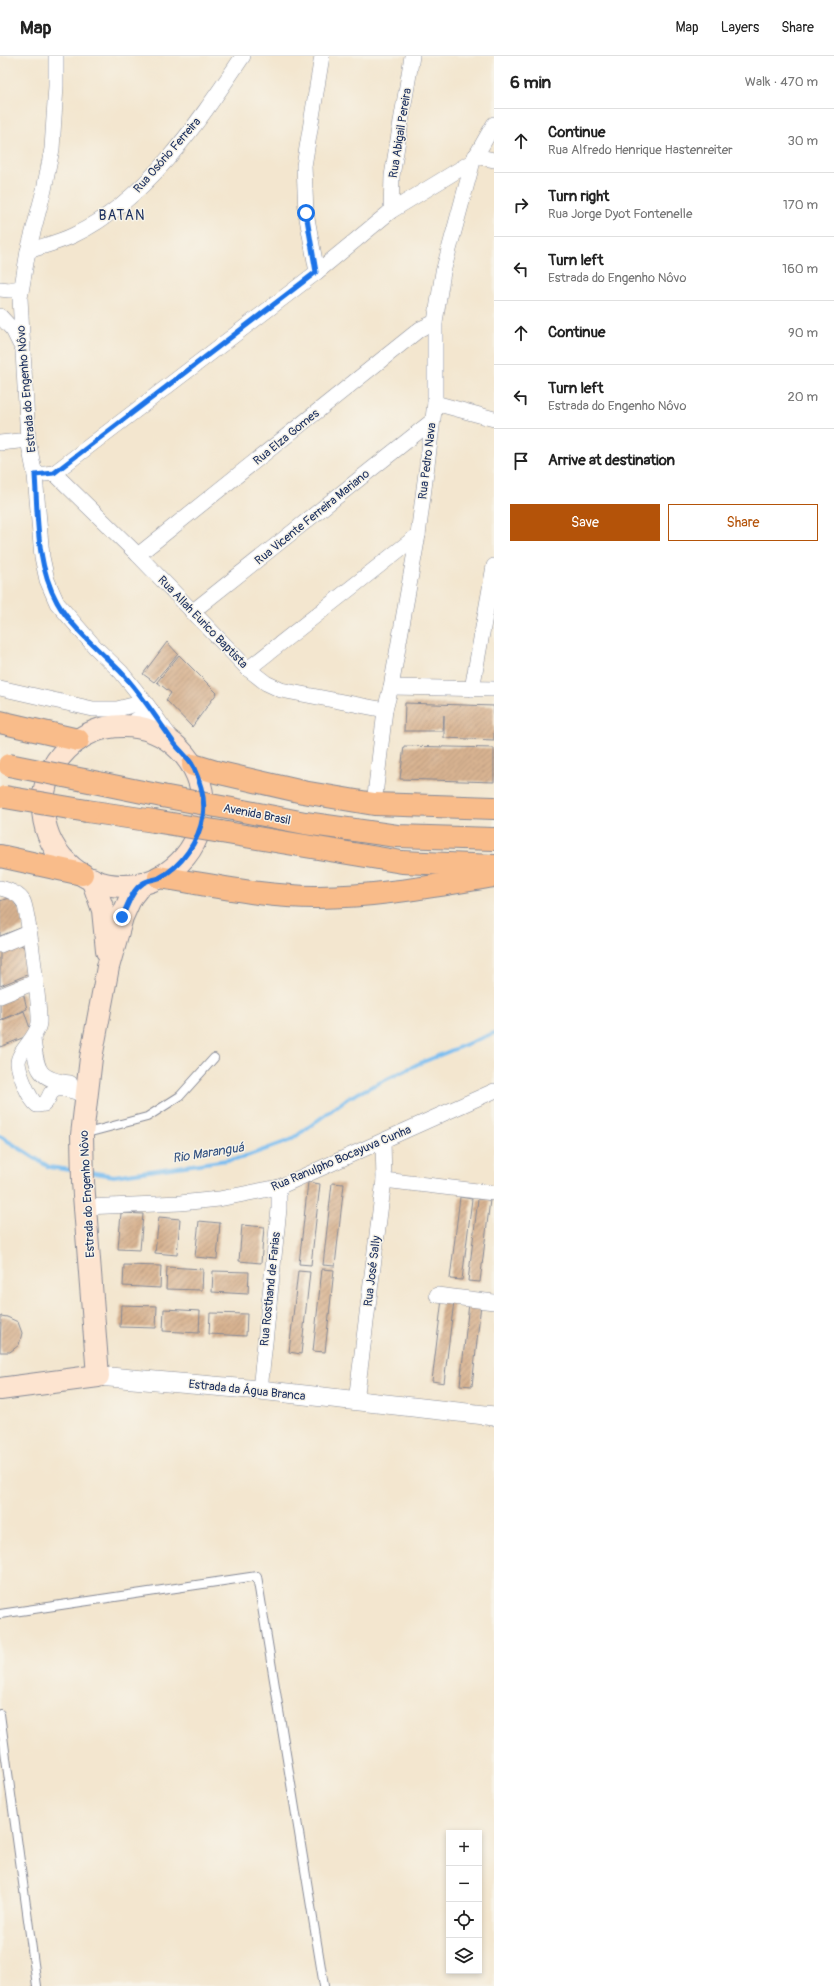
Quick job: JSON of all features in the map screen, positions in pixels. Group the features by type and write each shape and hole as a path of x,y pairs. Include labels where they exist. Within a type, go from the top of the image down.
{"highway":[{"path":"0,722 78,740"},
{"name":"Avenida Brasil","path":"5,765 305,823 397,836 494,839"},
{"path":"193,765 216,772 303,792 374,804 494,808"},
{"name":"Avenida Brasil","path":"2,796 402,862 494,866"},
{"path":"0,856 87,877"},
{"path":"150,880 234,890 315,897 349,896 414,889 494,876"}],"main road":[{"path":"128,726 153,731 176,745 193,765 202,789 203,816 196,841 180,862 150,880 125,886 108,884 87,877 66,862 54,846 46,828 43,808 45,788 52,770 63,753 78,740 101,729 128,726"},
{"name":"Estrada do Engenho Nôvo","path":"87,877 103,910 108,966"},
{"name":"Estrada do Engenho Nôvo","path":"98,1376 85,1207 82,1135 87,1090 108,966 122,917 132,897 150,880"},
{"name":"Estrada da Água Branca","path":"0,1389 98,1376"}],"street":[{"name":"Estrada do Engenho Nôvo","path":"56,56 56,86 52,149 44,190 20,288 28,440 35,475 42,557 46,580 57,603 67,616 121,672 176,745"},
{"name":"Rua Osório Ferreira","path":"28,251 74,235 121,206 142,186 180,143 212,101 243,56"},
{"path":"316,272 306,213 304,166 322,56"},
{"name":"Rua Abigail Pereira","path":"391,211 392,176 412,56"},
{"name":"Rua Pedro Nava","path":"374,804 385,710 391,687 418,535 435,403 435,322 443,272 474,159 494,124"},
{"path":"35,475 54,473 316,272 391,211 474,159 494,160"},
{"path":"0,289 9,290 20,288"},
{"path":"0,316 12,330 23,348"},
{"name":"Rua Elza Gomes","path":"138,555 420,329 435,322"},
{"path":"435,403 494,419"},
{"name":"Rua Vicente Ferreira Mariano","path":"192,612 432,421"},
{"path":"0,443 28,440"},
{"name":"Rua Allah Eurico Baptista","path":"54,473 138,555 248,669 266,683 281,690 385,710"},
{"path":"248,669 418,535"},
{"path":"472,689 494,566"},
{"path":"391,687 494,689"},
{"path":"0,688 93,709 117,709 148,706"},
{"path":"128,726 148,706"},
{"path":"1,889 13,892 24,903 35,982 39,1023 33,1039 19,1059 18,1063 23,1080 33,1102 36,1105 44,1104 56,1089 87,1090"},
{"path":"0,945 29,933"},
{"path":"0,996 35,982"},
{"path":"33,1039 36,1060 45,1077 87,1090"},
{"name":"Rua Ranulpho Bocayuva Cunha","path":"85,1207 212,1200 279,1187 494,1091"},
{"name":"Rua José Sally","path":"356,1401 384,1180 383,1141"},
{"path":"384,1180 494,1193"},
{"name":"Rua Rosthand de Farias","path":"260,1390 279,1209 279,1187"},
{"path":"437,1295 494,1302"},
{"name":"Estrada da Água Branca","path":"98,1376 260,1390 494,1416"}],"lane":[{"path":"82,1135 147,1117 180,1096 214,1058"},
{"path":"0,1614 257,1576 324,1986"},
{"path":"0,1714 37,1986"}],"building":[{"path":"167,642 178,654 154,682 143,674"},
{"path":"179,655 217,693 192,727 166,700 171,693 157,682"},
{"path":"405,703 494,706 494,740 444,738 444,715 443,731 404,731"},
{"path":"404,746 494,748 494,782 400,779"},
{"path":"11,897 20,911 23,927 0,936 0,901"},
{"path":"19,944 24,947 29,974 0,986 0,952"},
{"path":"23,992 27,1009 0,1020 0,1002"},
{"path":"24,1011 32,1034 0,1047 0,1021"},
{"path":"308,1182 320,1184 311,1265 299,1264"},
{"path":"332,1183 344,1184 335,1266 323,1265"},
{"path":"460,1197 472,1199 462,1280 450,1279"},
{"path":"478,1199 490,1200 480,1282 468,1281"},
{"path":"121,1213 143,1214 140,1250 118,1249"},
{"path":"159,1217 180,1219 177,1255 155,1253"},
{"path":"199,1221 220,1223 217,1259 195,1257"},
{"path":"242,1225 264,1227 261,1263 239,1261"},
{"path":"124,1265 161,1266 160,1288 123,1286"},
{"path":"167,1267 203,1269 202,1290 166,1289"},
{"path":"322,1269 334,1270 325,1352 313,1351"},
{"path":"213,1271 249,1272 248,1294 212,1292"},
{"path":"298,1271 310,1272 301,1354 289,1352"},
{"path":"442,1299 454,1301 444,1383 432,1381"},
{"path":"469,1303 481,1304 472,1386 460,1385"},
{"path":"121,1305 157,1306 156,1328 120,1327"},
{"path":"164,1309 200,1311 199,1333 163,1331"},
{"path":"210,1313 247,1314 246,1336 209,1334"},
{"path":"1,1316 18,1322 22,1333 19,1345 10,1352 0,1352"}],"waterway":[{"name":"Rio Maranguá","path":"89,1172 114,1176 241,1158 291,1140 348,1098 418,1064 494,1033"},
{"name":"Rio Maranguá","path":"0,1136 49,1167 77,1171"}],"district":[{"name":"BATAN","path":"122,215"}],"route":[{"path":"122,917 135,891 142,884 159,877 180,862 196,841 203,816 202,789 193,765 176,745 145,702 121,672 95,647 57,603 46,580 42,557 35,475 54,473 316,272 306,213"}]}
